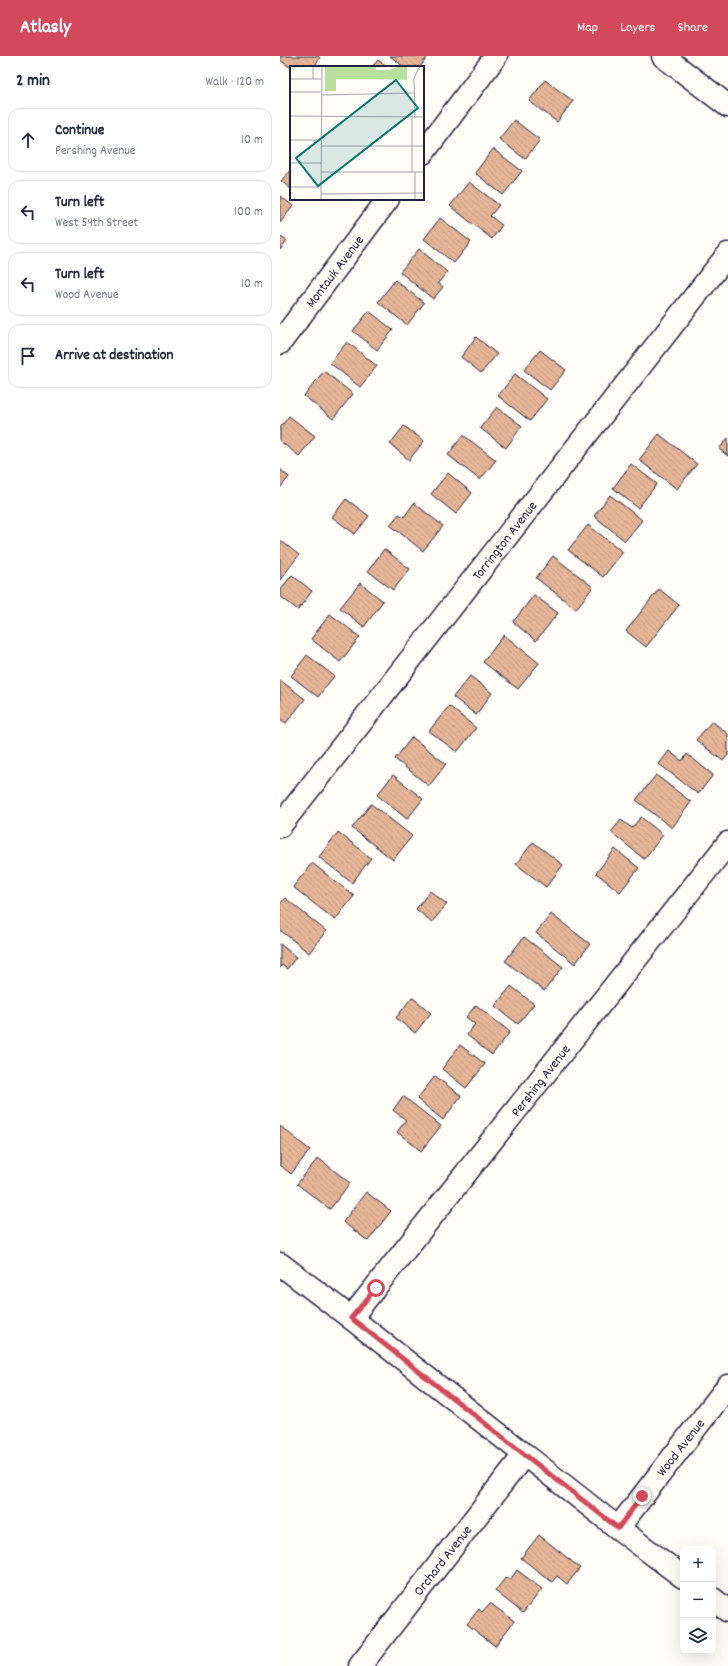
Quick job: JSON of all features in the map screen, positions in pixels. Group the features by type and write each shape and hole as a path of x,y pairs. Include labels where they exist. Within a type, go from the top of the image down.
{"street":[{"path":"424,152 496,56"},
{"path":"663,56 728,106"},
{"name":"Montauk Avenue","path":"280,343 387,200"},
{"name":"Torrington Avenue","path":"280,826 728,254"},
{"name":"Pershing Avenue","path":"351,1318 728,843"},
{"path":"283,1273 351,1318 524,1455 680,1575"},
{"name":"Wood Avenue","path":"618,1528 728,1386"},
{"name":"Orchard Avenue","path":"360,1666 524,1455"},
{"path":"716,1601 728,1611"}],"building":[{"path":"280,56 318,56 320,58 315,66 290,66 290,67 280,60"},
{"path":"390,56 428,56 421,66 403,66"},
{"path":"378,60 387,66 373,66"},
{"path":"545,80 573,101 557,122 529,101"},
{"path":"514,120 540,140 525,159 499,139"},
{"path":"493,149 522,171 503,195 475,173"},
{"path":"290,170 290,188 281,181"},
{"path":"469,182 499,205 490,216 502,225 492,239 450,206"},
{"path":"280,196 293,206 280,223"},
{"path":"440,218 471,242 454,263 424,239"},
{"path":"280,236 287,241 280,250"},
{"path":"419,249 447,272 438,283 443,287 433,299 400,272"},
{"path":"395,280 424,303 407,325 378,302"},
{"path":"369,311 393,330 377,350 353,331"},
{"path":"476,337 497,354 481,373 461,357"},
{"path":"347,342 377,366 360,387 330,363"},
{"path":"540,350 566,370 550,390 524,370"},
{"path":"324,371 353,394 333,419 304,396"},
{"path":"515,374 547,399 530,421 498,396"},
{"path":"497,407 522,426 506,448 480,428"},
{"path":"289,416 315,436 299,456 280,441 280,428"},
{"path":"404,426 424,441 409,460 390,444"},
{"path":"659,434 697,464 677,489 639,460"},
{"path":"463,435 496,460 480,480 448,455"},
{"path":"728,438 728,456 719,449"},
{"path":"631,464 657,484 638,508 613,488"},
{"path":"280,469 289,477 280,488"},
{"path":"448,473 472,493 456,514 431,494"},
{"path":"610,495 642,520 625,541 594,516"},
{"path":"346,499 369,516 355,534 332,517"},
{"path":"414,503 443,526 423,551 390,525 399,514 404,517"},
{"path":"588,525 623,552 603,577 568,550"},
{"path":"280,540 299,555 280,580"},
{"path":"384,549 410,569 393,590 368,571"},
{"path":"553,556 593,587 576,609 536,578"},
{"path":"292,575 312,591 298,610 280,596 280,590"},
{"path":"360,583 383,601 364,627 340,608"},
{"path":"659,589 679,605 646,647 626,631"},
{"path":"534,595 558,613 536,641 513,622"},
{"path":"330,614 360,637 340,662 311,639"},
{"path":"504,635 539,663 518,689 483,662"},
{"path":"307,655 334,676 318,697 291,676"},
{"path":"470,676 492,693 476,715 453,697"},
{"path":"280,680 305,699 286,723 280,719"},
{"path":"449,706 476,728 457,752 429,731"},
{"path":"712,721 728,734 728,755 723,761 696,740"},
{"path":"412,737 446,764 429,786 395,759"},
{"path":"669,751 682,761 687,754 713,775 698,794 659,764"},
{"path":"393,775 423,799 407,819 377,795"},
{"path":"656,775 691,802 672,828 636,800"},
{"path":"371,804 412,836 393,860 352,828"},
{"path":"641,817 663,835 644,859 611,832 621,820 632,828"},
{"path":"338,832 371,858 352,883 319,857"},
{"path":"533,842 563,865 546,887 516,864"},
{"path":"615,849 639,868 620,892 596,873"},
{"path":"312,863 354,896 335,920 293,887"},
{"path":"430,891 447,904 432,922 416,909"},
{"path":"285,898 326,931 309,953 280,930 280,904"},
{"path":"551,914 590,944 575,964 536,933"},
{"path":"524,937 563,967 544,991 505,961"},
{"path":"280,944 296,957 287,969 282,965 280,968"},
{"path":"511,986 534,1004 518,1024 495,1006"},
{"path":"412,997 431,1013 415,1033 396,1018"},
{"path":"476,1005 510,1032 492,1055 467,1035 475,1024 466,1017"},
{"path":"460,1045 485,1064 466,1088 442,1069"},
{"path":"435,1076 461,1096 443,1120 417,1099"},
{"path":"403,1096 441,1126 421,1151 397,1132 406,1120 393,1110"},
{"path":"280,1126 310,1150 291,1174 280,1165"},
{"path":"318,1158 350,1183 330,1209 297,1184"},
{"path":"366,1192 391,1211 368,1241 343,1222"},
{"path":"539,1535 580,1568 567,1584 557,1576 552,1582 521,1558"},
{"path":"517,1570 542,1589 523,1613 495,1591 506,1577 510,1580"},
{"path":"490,1603 514,1621 495,1646 467,1624 479,1609 482,1612"}],"route":[{"path":"376,1288 351,1318 524,1455 618,1528 642,1496"}]}
